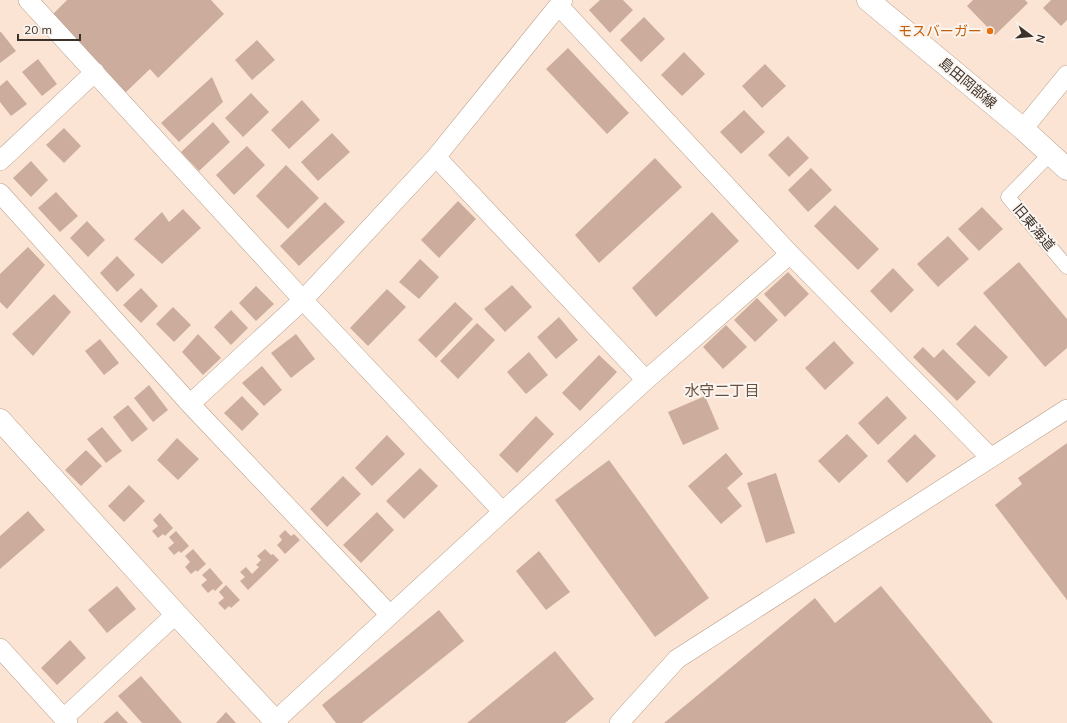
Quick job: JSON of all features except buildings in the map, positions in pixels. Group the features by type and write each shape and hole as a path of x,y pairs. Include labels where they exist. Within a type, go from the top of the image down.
{"street":[{"path":"28,0 303,300 502,511"},
{"name":"島田岡部線","path":"868,0 1022,129 1067,169"},
{"path":"190,404 303,300 436,157 561,3 790,254 991,458"},
{"path":"0,161 95,72"},
{"path":"1022,129 1067,75"},
{"name":"旧東海道","path":"1050,154 1008,197 1067,267"},
{"path":"436,157 646,380"},
{"path":"0,193 190,404 390,615"},
{"path":"0,420 276,722 502,511 646,380 790,254"},
{"path":"619,723 677,659 1067,409"},
{"path":"0,648 66,720 176,614"}],"place":[{"name":"モスバーガー","path":"990,31"}],"district":[{"name":"水守二丁目","path":"722,391"}]}
